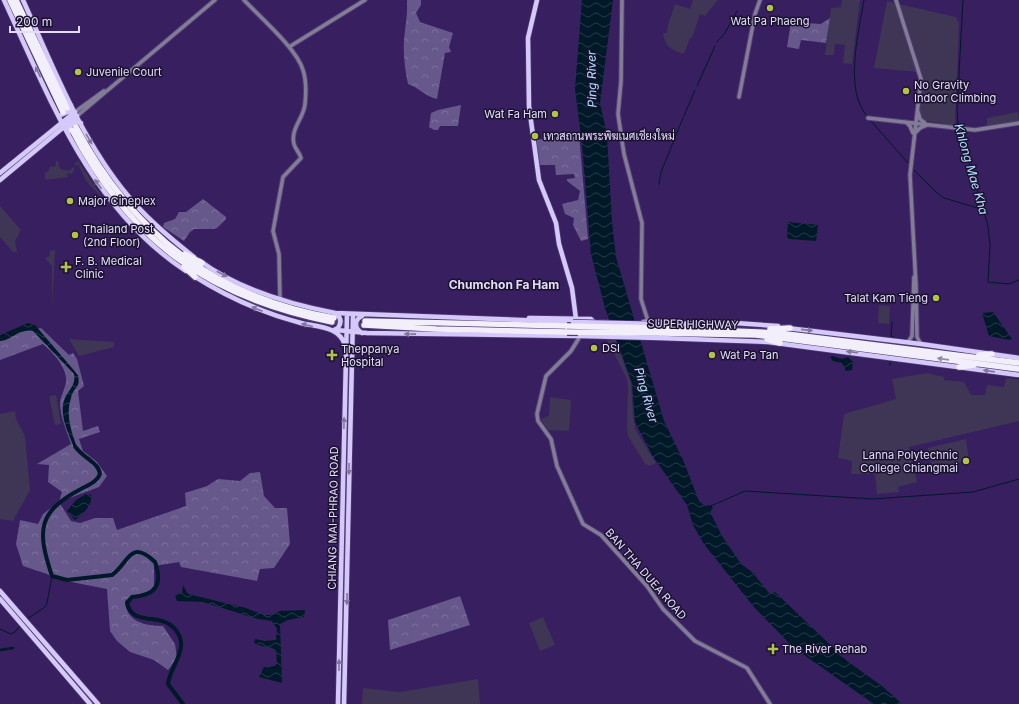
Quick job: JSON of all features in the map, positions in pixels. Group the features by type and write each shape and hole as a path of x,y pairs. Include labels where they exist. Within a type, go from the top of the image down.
{"highway":[{"path":"10,0 65,109"},
{"path":"16,0 65,109"},
{"path":"73,130 124,201 142,221 172,248 191,262 243,291 294,309 334,318"},
{"path":"73,130 97,173 117,200 138,225 195,277"},
{"path":"172,248 202,263"},
{"path":"171,254 193,270 241,296 291,314 334,318"},
{"name":"SUPER HIGHWAY","path":"364,320 532,325 567,329"},
{"name":"SUPER HIGHWAY","path":"364,320 436,330 524,331 567,329 755,333 1019,363"},
{"path":"512,320 532,325"},
{"path":"755,333 790,328"},
{"path":"509,335 524,331"},
{"path":"755,333 780,343"},
{"name":"SUPER HIGHWAY","path":"893,349 1019,369"},
{"path":"967,356 992,354"},
{"path":"959,367 982,364"}],"main road":[{"path":"0,180 50,134 56,122 55,108 4,0"},
{"path":"23,0 65,109 63,124"},
{"path":"537,0 528,38 529,110 539,180 554,217 559,244 572,288 575,320"},
{"path":"55,108 65,109 76,114"},
{"path":"0,173 76,114"},
{"path":"76,114 73,130 94,179 123,216 166,256 195,277 227,295 256,308 292,321 331,330 365,333 578,337 736,324"},
{"path":"63,124 73,130 108,169 130,198 155,224 202,263 241,284 334,318 340,317 341,324 338,328 331,330"},
{"path":"50,134 73,130"},
{"path":"334,318 346,314 353,315 364,320"},
{"name":"CHIANG MAI-PHRAO ROAD","path":"338,704 346,314"},
{"name":"CHIANG MAI-PHRAO ROAD","path":"344,704 353,315"},
{"path":"494,335 505,337 602,337 595,321 517,317 498,319"},
{"path":"365,333 358,330 356,324 357,320 575,320 660,331 780,343 893,349 908,342 1019,358"},
{"path":"759,341 648,338 642,325 643,322 648,321 714,322 790,328 893,349 959,367 1019,375"},
{"path":"331,330 341,335 345,344"},
{"path":"352,346 357,337 365,333"},
{"path":"344,448 350,448"},
{"path":"0,591 24,624 90,704"},
{"path":"0,599 21,619"},
{"path":"24,624 98,704"},
{"path":"339,678 345,677"}],"street":[{"path":"76,114 215,0"},
{"path":"244,0 289,47 304,71 305,103 295,129 293,139 294,146 301,158 284,177 273,231 279,254 280,299"},
{"path":"289,47 365,0"},
{"path":"622,0 621,82 618,114 624,154 642,222 641,299 648,321"},
{"path":"738,97 755,14 760,0"},
{"path":"896,0 920,75 921,84 910,175 915,272 912,336 908,342"},
{"path":"293,44 294,54"},
{"path":"905,121 912,118 917,110"},
{"path":"917,110 921,120 928,124"},
{"path":"868,118 916,122 959,128 988,129 1019,123"},
{"path":"905,121 910,126 914,134"},
{"path":"914,134 920,128 928,124"},
{"path":"914,302 917,336 921,344"},
{"name":"BAN THA DUEA ROAD","path":"578,337 571,351 546,376 539,403 537,419 551,439 557,466 583,524 602,535 646,586 663,609 695,641 748,668 770,704"}],"shaded area":[{"path":"693,0 718,0 705,16 700,14 692,38 690,38 684,54 667,45 663,33 667,33 675,4 690,9"},
{"path":"842,0 860,0 852,64 843,63 845,45 835,44 834,55 825,55 831,8 841,7"},
{"path":"887,1 895,3 917,72 874,68"},
{"path":"899,4 956,17 959,23 955,126 922,120 919,116 924,80"},
{"path":"1018,112 1019,122 987,128 987,118"},
{"path":"56,161 58,161 60,169 69,171 73,167 75,168 72,174 67,173 68,177 45,180 45,172 48,172 50,166 55,167"},
{"path":"78,161 102,197 86,181 78,164 77,166 74,164"},
{"path":"0,206 21,230 15,241 17,252 13,252 0,237"},
{"path":"55,250 52,309 52,266 45,258 50,256 50,251"},
{"path":"879,305 890,306 889,324 878,323"},
{"path":"599,319 608,319 631,383 633,415 636,431 656,463 650,466 645,464 628,436 628,385 626,377 605,336"},
{"path":"69,339 114,342 114,347 79,356"},
{"path":"927,373 944,377 944,380 964,382 971,395 985,395 987,385 1004,387 1006,378 1019,380 1019,421 909,447 917,482 898,487 899,492 877,494 875,474 851,474 852,461 838,458 844,414 896,399 892,379"},
{"path":"56,395 61,424 55,425 49,396"},
{"path":"550,397 571,400 569,431 548,430 541,419 549,416"},
{"path":"15,411 16,419 25,436 30,490 13,521 0,519 0,414"},
{"path":"966,439 969,461 932,468 928,448"},
{"path":"543,617 555,645 540,651 529,623"},
{"path":"478,679 480,704 362,704 363,688 400,692"}],"green space":[{"path":"407,0 421,0 421,5 416,13 420,22 453,33 449,47 451,52 445,53 437,99 408,84 404,51"},
{"path":"830,18 826,43 801,40 799,49 787,47 791,22 821,24"},
{"path":"461,105 458,126 440,126 438,130 434,130 429,127 431,113"},
{"path":"579,134 588,239 581,241 573,225 574,218 565,214 562,204 578,200 580,191 567,181 567,179 575,178 574,174 556,175 555,165 539,165 536,140"},
{"path":"203,199 226,217 226,219 217,228 194,229 184,241 163,227 164,223 175,219 179,212 186,212"},
{"path":"41,328 69,355 73,353 77,359 84,386 78,391 83,431 98,426 100,432 79,439 83,451 96,461 107,476 99,487 59,502 62,492 48,482 49,465 37,464 71,444 60,408 66,382 65,371 55,356 43,344 0,360 0,341 5,340 19,332"},
{"path":"260,472 264,496 275,508 287,508 290,544 274,568 260,569 257,581 181,567 179,562 154,566 154,586 148,593 131,596 125,601 126,608 133,618 144,624 163,626 175,644 177,658 168,670 154,660 130,652 117,641 110,631 107,589 56,579 47,574 23,566 16,544 20,520 38,524 43,514 59,502 71,521 80,523 95,518 113,518 117,530 186,506 185,493 207,486 218,479 240,481 250,473"},
{"path":"460,596 470,625 390,650 388,620"}],"water":[{"name":"Ping River","path":"582,0 613,0 600,103 607,135 612,222 616,257 664,421 683,460 699,501 705,506 711,505 713,508 710,512 722,536 741,564 752,572 770,594 775,592 847,661 882,686 902,704 874,704 794,648 753,606 704,544 693,525 687,505 652,455 635,422 632,383 605,308 591,254 582,144 575,89"},
{"path":"788,222 818,225 816,241 789,239 787,237"},
{"path":"993,312 1012,339 1010,340 989,336 982,313"},
{"path":"28,323 35,325 78,375 78,386 72,394 69,405 69,418 78,450 74,448 63,416 64,401 74,383 74,374 33,331 24,331 9,339 0,341 0,335"},
{"path":"832,356 842,359 848,357 853,362 852,370 846,371 842,363 833,361 830,357"},
{"path":"86,494 91,495 89,506 75,520 67,511 76,500"},
{"path":"183,585 188,594 246,608 264,615 270,615 280,611 305,610 304,617 288,620 280,624 282,683 259,677 264,667 275,666 277,663 276,650 254,643 255,639 265,641 276,640 277,629 272,621 258,619 203,602 177,601 175,596 176,594 182,594"}],"waterway":[{"path":"864,0 856,44 854,77 856,93 860,106 868,117"},
{"name":"Khlong Mae Kha","path":"958,126 957,110 963,0"},
{"path":"717,42 725,33 737,11"},
{"path":"697,86 715,46"},
{"path":"684,116 695,90"},
{"path":"659,184 661,172 683,118"},
{"path":"870,120 908,163"},
{"name":"Khlong Mae Kha","path":"959,129 988,226 990,245 988,282 1009,284 1019,280"},
{"path":"914,170 944,198 981,209"},
{"path":"892,322 891,336 894,337"},
{"path":"890,365 890,362 892,361"},
{"path":"75,446 81,453 93,462 100,474 95,481 67,497 56,506 44,524 44,547 52,576 67,580 112,575 130,555 135,552 140,552 147,555 155,562 158,577 156,587 147,594 132,597 127,603 130,610 134,614 140,617 167,623 179,634 181,648 168,684 183,704"},
{"path":"711,506 745,491 873,499 973,492 1019,479"},
{"path":"27,619 45,607 52,576"},
{"path":"0,629 11,634 21,625"},
{"path":"0,650 13,648"}],"tunnel":[{"path":"336,318 365,321"},
{"path":"332,322 364,325"}],"place":[{"name":"Wat Pa Phaeng","path":"770,8"},
{"name":"Juvenile Court","path":"78,72"},
{"name":"No Gravity Indoor Climbing","path":"906,91"},
{"name":"Wat Fa Ham","path":"555,114"},
{"name":"เทวสถานพระพิฆเนศเชียงใหม่","path":"535,136"},
{"name":"Major Cineplex","path":"70,201"},
{"name":"Thailand Post (2nd Floor)","path":"75,235"},
{"name":"F. B. Medical Clinic","path":"66,267"},
{"name":"Talat Kam Tieng","path":"936,298"},
{"name":"DSI","path":"594,348"},
{"name":"Theppanya Hospital","path":"332,355"},
{"name":"Wat Pa Tan","path":"712,355"},
{"name":"Lanna Polytechnic College Chiangmai","path":"966,461"},
{"name":"The River Rehab","path":"773,649"}],"district":[{"name":"Chumchon Fa Ham","path":"504,285"}]}
